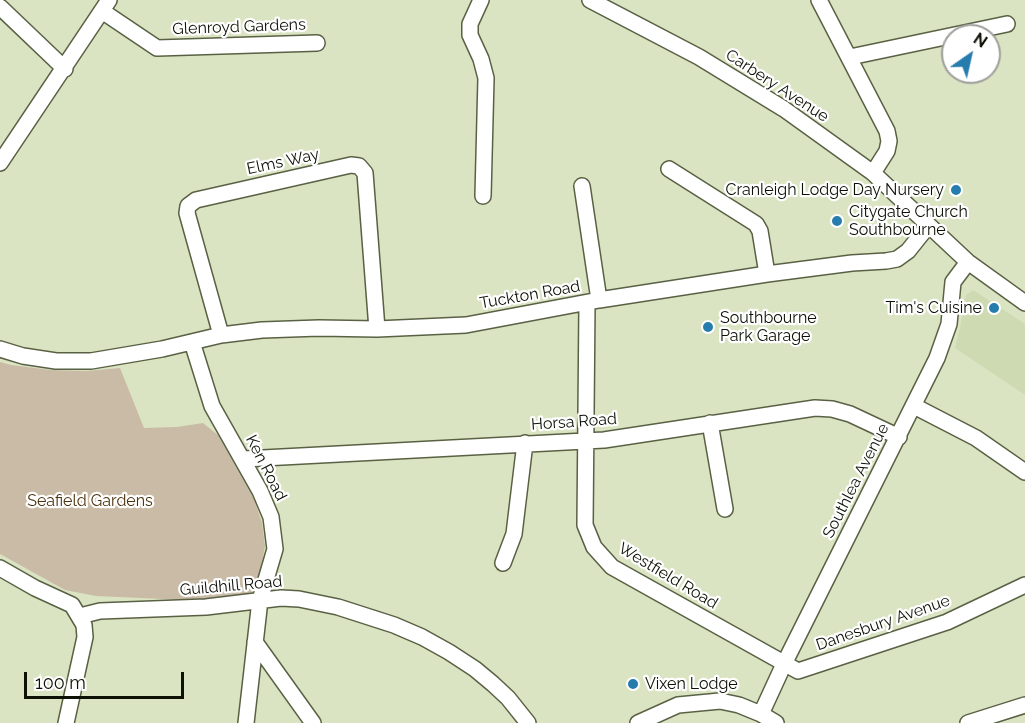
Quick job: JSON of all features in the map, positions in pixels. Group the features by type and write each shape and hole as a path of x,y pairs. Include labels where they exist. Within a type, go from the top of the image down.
{"street":[{"path":"481,0 470,24 470,35 481,59 486,78 483,196"},
{"name":"Carbery Avenue","path":"590,0 654,32 745,84 873,173 928,226"},
{"path":"819,0 887,131 889,141 887,151 873,173"},
{"path":"0,163 106,5"},
{"name":"Glenroyd Gardens","path":"106,5 157,48 317,43"},
{"path":"0,7 64,69"},
{"path":"850,57 1007,24"},
{"name":"Elms Way","path":"221,335 187,213 188,206 196,200 351,165 359,166 364,173 377,329"},
{"path":"669,169 756,224 760,231 767,274"},
{"name":"Westfield Road","path":"582,186 593,301 586,442 585,525 590,540 601,557 612,567 784,664"},
{"path":"928,226 968,262 1025,303"},
{"name":"Tuckton Road","path":"0,349 23,356 56,361 91,361 221,335 262,330 377,329 466,325 593,301 767,274 897,259 908,251 928,226"},
{"name":"Southlea Avenue","path":"761,714 938,358 949,324 952,282 968,262"},
{"name":"Ken Road","path":"192,342 212,405 260,490 271,517 276,549 260,600 246,723"},
{"path":"914,406 976,438 1025,472"},
{"name":"Horsa Road","path":"243,459 525,443 586,442 815,408 832,409 867,421 898,437"},
{"path":"710,423 725,509"},
{"path":"504,563 514,534 525,443"},
{"path":"0,568 72,605 84,625 85,637 66,723"},
{"name":"Danesbury Avenue","path":"784,664 798,671 936,626 1025,585"},
{"name":"Guildhill Road","path":"80,616 100,611 206,607 281,598 338,607 367,615 422,637 475,669 508,698 528,723"},
{"path":"255,642 313,723"},
{"path":"638,723 678,705 699,702 729,703 761,714 776,723"},
{"path":"968,723 1025,705"}],"shaded area":[{"path":"973,290 1025,324 1025,395 955,348 964,301 967,294"}],"green space":[{"name":"Seafield Gardens","path":"0,362 51,370 86,371 120,368 144,428 203,423 218,435 254,499 262,523 265,546 256,596 185,600 96,596 65,590 0,554"}],"place":[{"name":"Cranleigh Lodge Day Nursery","path":"956,190"},
{"name":"Citygate Church Southbourne","path":"837,221"},
{"name":"Tim's Cuisine","path":"994,308"},
{"name":"Southbourne Park Garage","path":"708,327"},
{"name":"Vixen Lodge","path":"633,684"}]}
